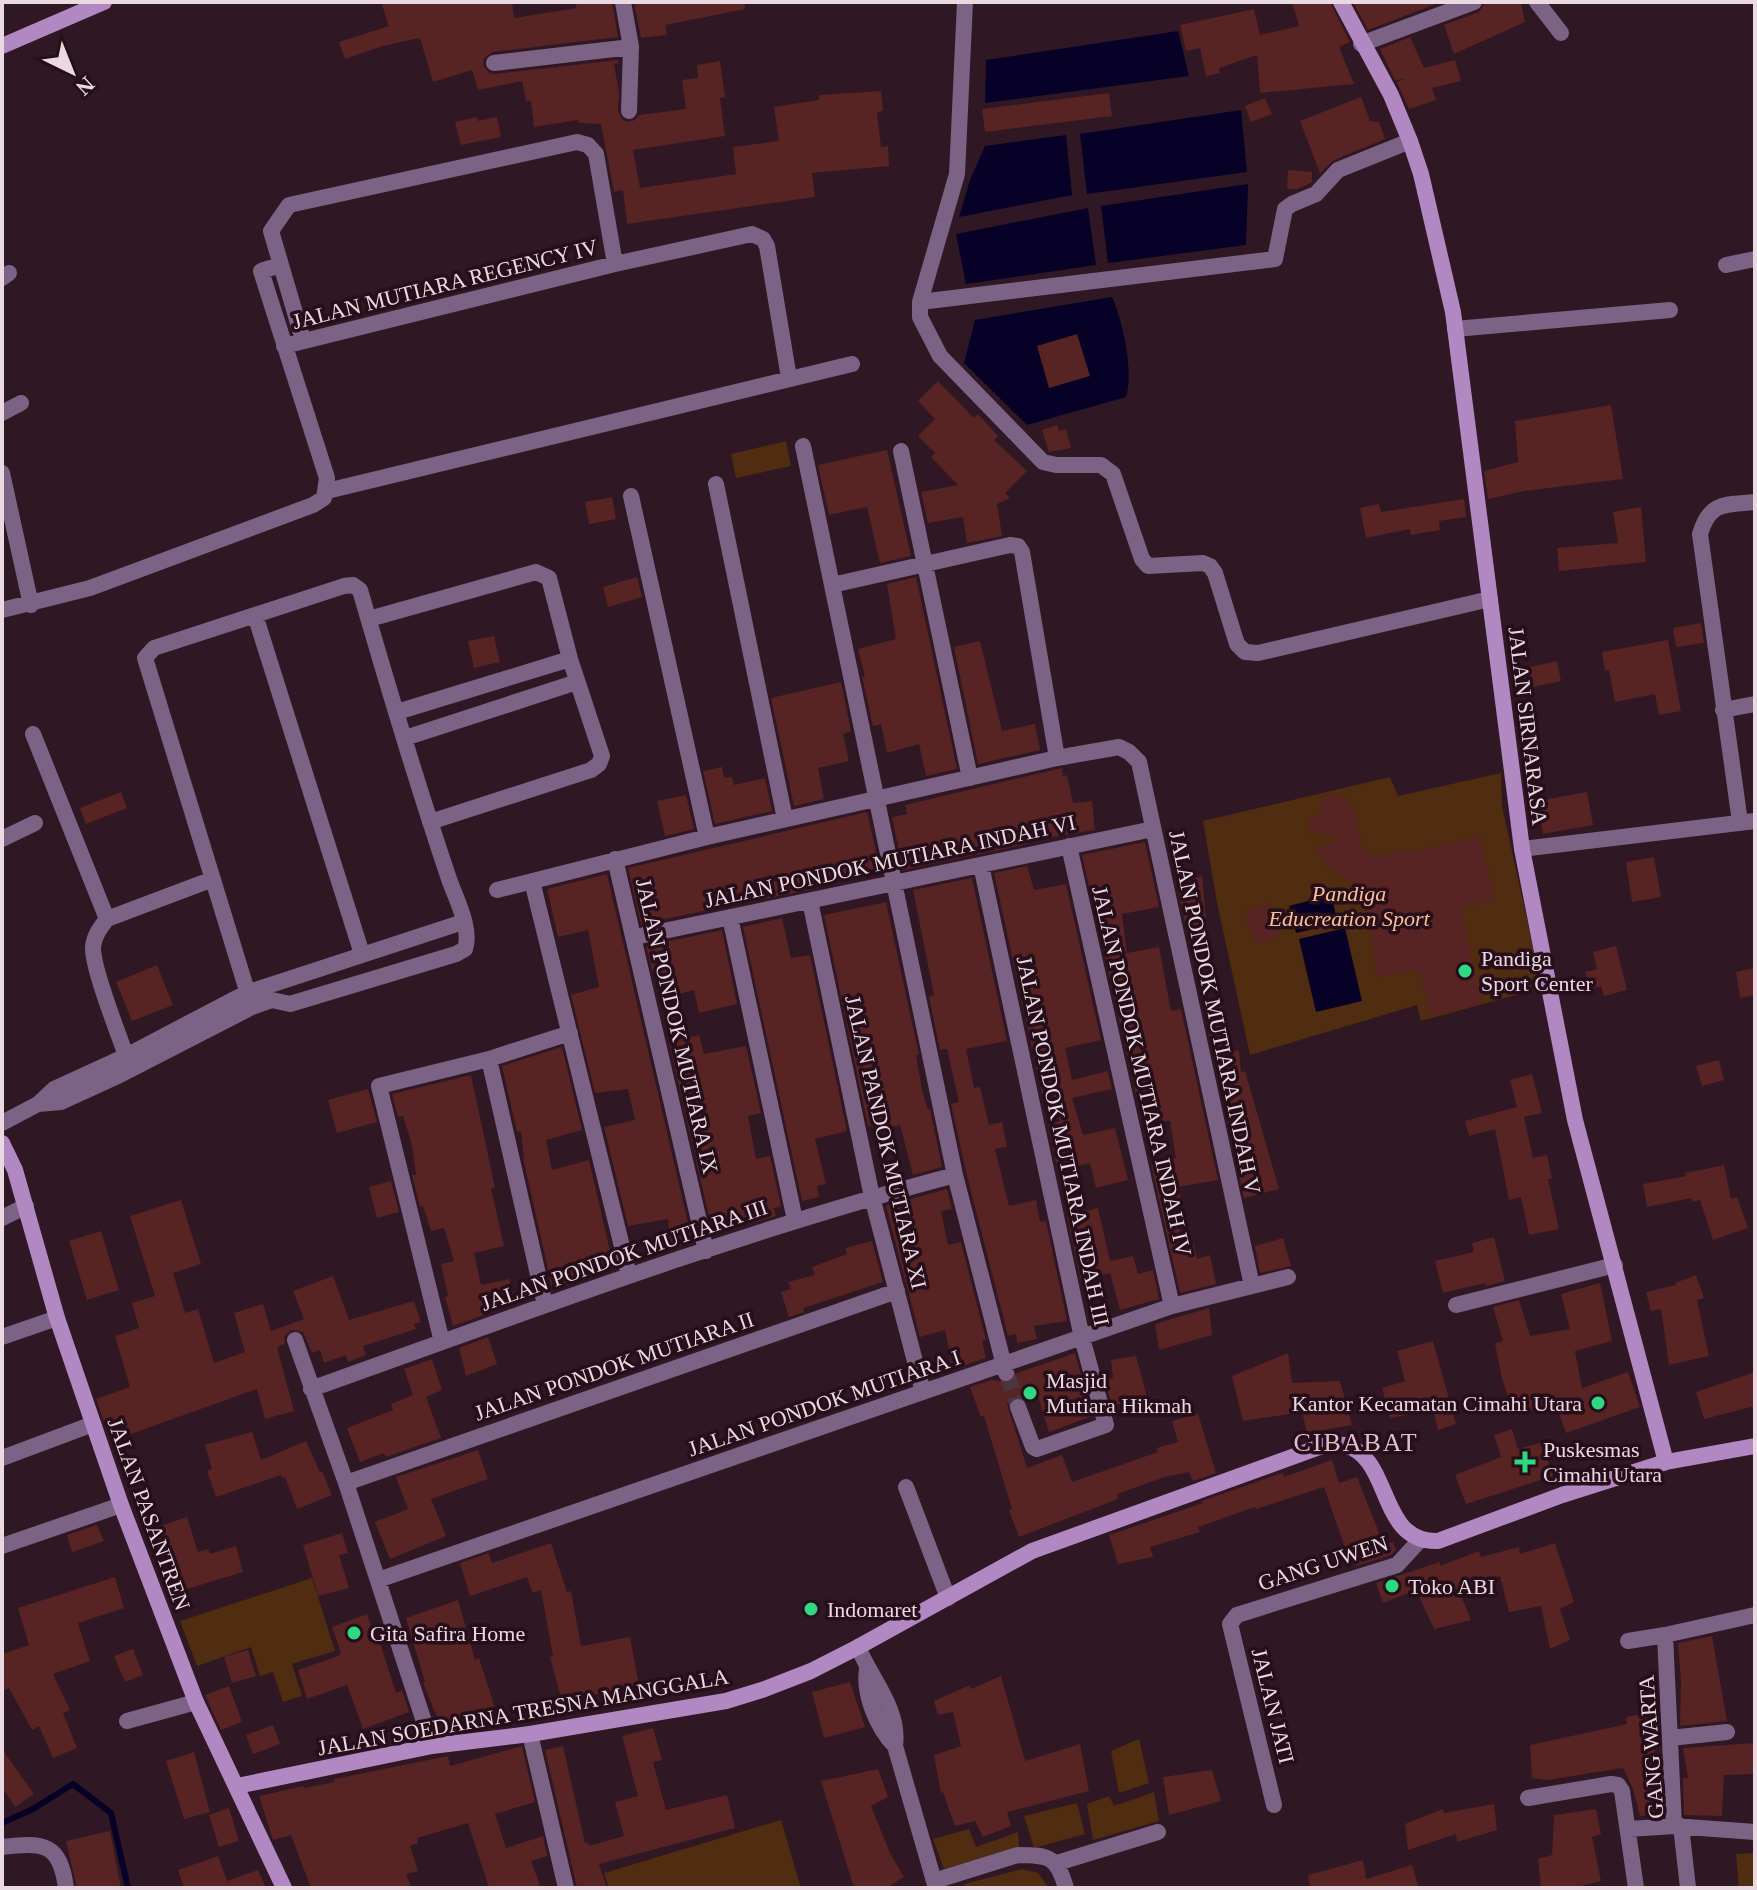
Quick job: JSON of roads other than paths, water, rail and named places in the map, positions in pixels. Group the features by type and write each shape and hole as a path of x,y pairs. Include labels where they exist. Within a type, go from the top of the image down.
{"main road":[{"path":"2,46 104,2"},
{"name":"JALAN SIRNARASA","path":"1341,2 1391,95 1421,174 1455,329 1490,599 1575,1120 1666,1462"},
{"name":"JALAN PASANTREN","path":"2,1143 15,1170 57,1318 121,1505 196,1702 284,1888"},
{"name":"JALAN SOEDARNA TRESNA MANGGALA","path":"237,1786 432,1746 530,1734 726,1701 811,1671 1032,1551 1325,1445 1343,1445 1362,1455 1402,1528 1420,1540"},
{"path":"1420,1540 1438,1541 1562,1495 1666,1462 1755,1446"}],"street":[{"path":"623,2 631,47 629,111"},
{"path":"965,2 957,174 920,302 920,317 940,356 1043,462 1101,465 1113,474 1142,559 1148,566 1203,563 1210,566 1215,573 1237,644 1245,652 1258,653 1490,599"},
{"path":"1361,44 1474,2"},
{"path":"1537,2 1561,33"},
{"path":"494,63 631,47"},
{"path":"920,302 1275,259 1285,209 1316,194 1338,170 1410,141"},
{"path":"303,340 271,231 289,205 577,142 588,145 598,161 615,264"},
{"name":"JALAN MUTIARA REGENCY IV","path":"284,346 615,264 752,234 758,235 767,246 789,378"},
{"path":"1726,265 1755,259"},
{"path":"2,610 90,588 313,505 324,498 327,478 261,271 280,265"},
{"path":"1455,329 1670,310"},
{"path":"327,491 852,364"},
{"path":"2,413 21,403"},
{"path":"803,446 955,1175 1005,1370"},
{"path":"901,451 970,778"},
{"path":"2,473 31,605"},
{"path":"716,484 785,819"},
{"path":"631,496 707,837"},
{"path":"1530,848 1751,822 1723,710 1700,534 1711,511 1720,506 1755,502"},
{"path":"497,890 707,837 1057,758 1022,552 1018,546 1010,545 924,563 832,585"},
{"path":"369,619 536,572 549,578 570,659 602,756 599,764 591,770 430,822"},
{"path":"353,585 360,590 468,940 465,949 456,954 290,1004 249,1000 145,658 154,648 353,585"},
{"path":"255,615 362,954"},
{"path":"397,712 570,659"},
{"path":"405,738 577,682"},
{"path":"1723,710 1755,704"},
{"path":"33,734 107,919"},
{"name":"JALAN PONDOK MUTIARA INDAH V","path":"1057,758 1119,747 1139,762 1252,1286"},
{"path":"2,839 35,823"},
{"name":"JALAN PONDOK MUTIARA INDAH VI","path":"635,937 1153,829"},
{"name":"JALAN PONDOK MUTIARA INDAH IV","path":"1069,846 1172,1306"},
{"name":"JALAN PONDOK MUTIARA IX","path":"615,859 706,1251"},
{"name":"JALAN PONDOK MUTIARA INDAH III","path":"981,865 1082,1338 1106,1425 1037,1449 1033,1447 1018,1407"},
{"path":"120,1064 93,953 96,933 107,919 213,879"},
{"path":"532,881 629,1275"},
{"name":"JALAN PANDOK MUTIARA XI","path":"810,901 872,1197 923,1392"},
{"path":"730,917 795,1220"},
{"path":"2,1123 38,1104 54,1089 120,1064 249,1000 362,954 463,922"},
{"path":"442,1342 379,1086 489,1059 570,1033"},
{"path":"489,1059 545,1305"},
{"name":"JALAN PONDOK MUTIARA III","path":"311,1389 629,1275 795,1220 955,1175"},
{"path":"2,1218 26,1206"},
{"path":"1456,1305 1615,1265"},
{"name":"JALAN PONDOK MUTIARA I","path":"378,1580 923,1392 1005,1370 1172,1306 1288,1277"},
{"name":"JALAN PONDOK MUTIARA II","path":"346,1483 897,1291"},
{"path":"2,1337 57,1318"},
{"path":"295,1340 346,1483 432,1746"},
{"path":"2,1448 92,1419"},
{"path":"2,1458 92,1419"},
{"path":"906,1487 948,1598"},
{"path":"2,1546 121,1505"},
{"name":"GANG UWEN","path":"1232,1619 1397,1565 1420,1540"},
{"path":"1628,1641 1755,1615"},
{"name":"JALAN JATI","path":"1232,1619 1230,1624 1274,1805"},
{"name":"GANG WARTA","path":"1665,1635 1678,1826 1755,1832"},
{"path":"858,1647 867,1669 877,1679 884,1714 897,1731 895,1746 935,1884 1018,1855 1048,1857 1057,1863 1066,1888"},
{"path":"127,1721 196,1702"},
{"path":"1670,1738 1727,1732"},
{"path":"530,1734 566,1888"},
{"path":"1528,1798 1618,1785 1622,1791 1629,1829 1636,1888"},
{"path":"1629,1829 1678,1826 1688,1888"},
{"path":"1057,1863 1158,1832"},
{"path":"2,1847 29,1844 54,1852 63,1864 66,1888"}],"waterway":[{"path":"2,1823 33,1809 73,1784 111,1813 128,1888"}],"tunnel":[{"path":"1007,1374 1018,1407"}],"place":[{"name":"Pandiga Sport Center","path":"1465,971"},
{"name":"Masjid Mutiara Hikmah","path":"1030,1393"},
{"name":"Kantor Kecamatan Cimahi Utara","path":"1598,1403"},
{"name":"Puskesmas Cimahi Utara","path":"1525,1462"},
{"name":"Toko ABI","path":"1392,1586"},
{"name":"Indomaret","path":"811,1609"},
{"name":"Gita Safira Home","path":"354,1633"}],"district":[{"name":"CIBABAT","path":"1356,1442"}],"park label":[{"name":"Pandiga Educreation Sport","path":"1349,906"}]}
